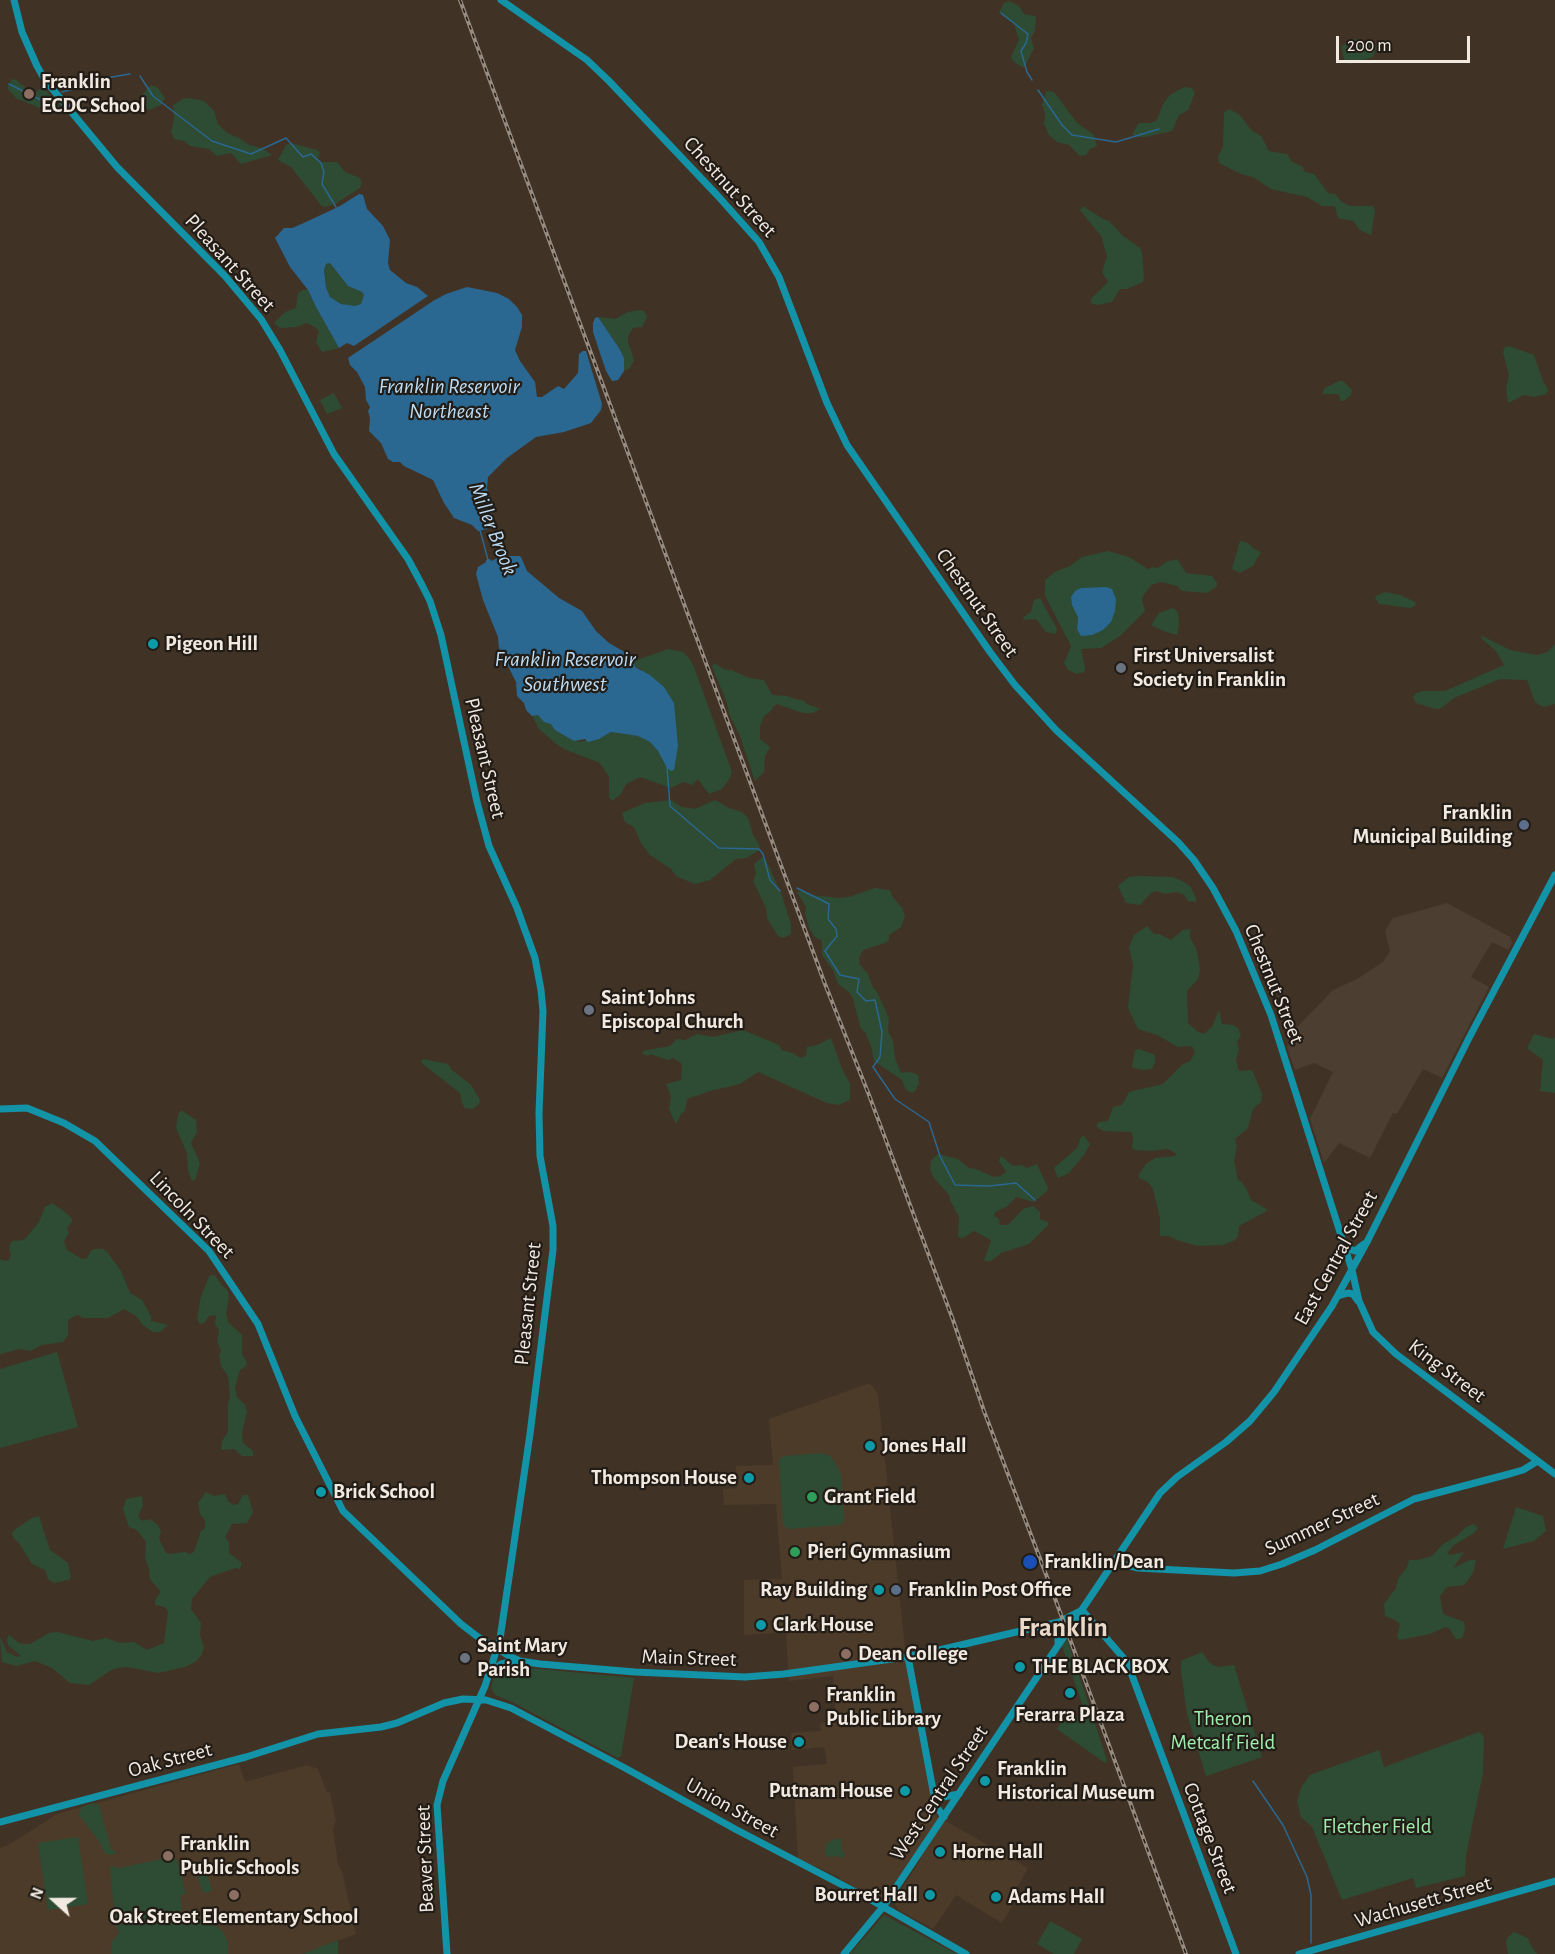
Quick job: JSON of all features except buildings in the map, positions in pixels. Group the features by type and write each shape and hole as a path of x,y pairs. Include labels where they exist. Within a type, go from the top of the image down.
{"main road":[{"name":"Pleasant Street","path":"14,0 28,48 50,87 117,167 225,276 261,319 280,350 334,454 408,560 437,619 479,811 493,857 529,937 535,957 541,990 540,1156 553,1226 553,1250 530,1434 498,1649 490,1672"},
{"name":"Chestnut Street","path":"501,0 594,67 751,232 779,277 826,403 847,445 990,652 1022,693 1056,730 1178,842 1206,877 1236,932 1271,1015 1352,1270"},
{"name":"East Central Street","path":"1082,1610 1153,1502 1168,1484 1226,1442 1262,1407 1281,1383 1338,1296 1555,875"},
{"name":"Lincoln Street","path":"0,1109 27,1108 64,1123 94,1141 209,1251 258,1324 295,1416 343,1511"},
{"path":"1344,1247 1355,1251 1368,1240"},
{"name":"King Street","path":"1352,1270 1359,1301 1373,1332 1384,1344 1536,1462 1555,1474"},
{"path":"1338,1296 1353,1294 1359,1301"},
{"name":"Summer Street","path":"1116,1560 1138,1568 1234,1573 1260,1571 1315,1550 1414,1499 1509,1474 1536,1462"},
{"name":"Main Street","path":"343,1511 461,1624 520,1661 586,1669 745,1677 809,1672 908,1657 1042,1627 1064,1620 1082,1610"},
{"name":"West Central Street","path":"844,1954 883,1907 1082,1610"},
{"name":"Cottage Street","path":"1082,1610 1117,1650 1129,1668 1236,1954"},
{"path":"1042,1627 1055,1630 1058,1636 1057,1646"},
{"path":"908,1657 937,1809 944,1816"},
{"path":"490,1672 504,1663 520,1661"},
{"name":"Beaver Street","path":"447,1954 437,1805 443,1781 490,1672"},
{"name":"Oak Street","path":"0,1822 246,1757 318,1734 381,1727 397,1723 444,1703 479,1699"},
{"name":"Union Street","path":"479,1699 511,1708 883,1907 966,1954"},
{"path":"933,1790 943,1797 959,1794"},
{"name":"Wachusett Street","path":"1299,1954 1555,1881"}],"shaded area":[{"path":"1447,903 1510,937 1512,943 1508,950 1492,942 1471,977 1489,987 1442,1078 1423,1069 1397,1114 1393,1113 1370,1158 1339,1143 1324,1163 1310,1119 1333,1072 1314,1063 1295,1070 1287,1047 1297,1027 1333,990 1357,979 1383,962 1390,951 1385,931 1393,918"},
{"name":"Dean College","path":"867,1384 872,1385 878,1395 907,1667 935,1815 1028,1868 1012,1897 1016,1900 1002,1923 956,1895 933,1929 899,1910 895,1900 922,1857 915,1853 885,1897 877,1899 841,1880 838,1876 798,1859 793,1767 827,1764 824,1747 792,1750 791,1733 821,1731 820,1723 836,1721 833,1676 789,1681 786,1632 744,1635 744,1580 782,1579 776,1504 724,1505 723,1489 737,1488 736,1466 773,1465 769,1419"},
{"name":"Franklin Public Schools","path":"239,1764 245,1782 307,1765 318,1769 327,1793 330,1792 336,1821 333,1829 338,1864 342,1871 356,1934 303,1954 0,1954 0,1848 12,1843 57,1814"}],"green space":[{"path":"1009,1 1019,6 1024,14 1036,18 1035,30 1031,38 1034,48 1024,68 1014,62 1011,57 1019,40 1014,24 999,13 1004,3"},
{"path":"1355,39 1377,46 1373,57 1350,64 1345,62 1341,47"},
{"path":"12,79 25,87 27,92 33,94 44,88 59,106 58,108 44,110 16,98 7,88"},
{"path":"151,85 158,88 165,98 161,105 149,110 145,107 142,95"},
{"path":"1184,87 1192,88 1195,93 1188,110 1179,115 1172,131 1145,137 1135,137 1132,134 1139,123 1151,123 1157,120 1163,104 1170,95"},
{"path":"1046,91 1054,92 1077,123 1094,135 1097,146 1090,149 1086,155 1080,156 1069,145 1057,142 1049,135 1044,124 1045,114 1042,105"},
{"path":"189,98 204,101 214,111 218,124 227,133 249,145 262,148 272,155 241,164 231,153 217,156 209,149 190,146 184,141 174,139 171,132 174,119 173,105"},
{"path":"1229,109 1240,115 1251,130 1261,136 1269,151 1287,154 1292,162 1302,166 1305,172 1314,174 1328,193 1335,194 1342,202 1350,206 1373,206 1375,211 1371,235 1360,230 1353,221 1338,218 1333,206 1322,206 1307,197 1271,189 1253,177 1219,163 1218,156 1223,147 1224,113"},
{"path":"291,143 317,150 320,153 318,158 321,162 337,162 345,172 360,178 362,183 360,188 335,204 325,207 321,205 291,167 278,160 286,145"},
{"path":"1083,206 1109,221 1123,236 1140,248 1142,253 1143,282 1127,289 1120,289 1112,302 1097,305 1091,303 1091,299 1108,282 1102,272 1107,256 1101,236 1080,210"},
{"path":"330,263 348,286 362,292 364,295 361,304 355,307 341,304 330,297 324,270 326,264"},
{"path":"308,290 339,348 322,352 316,342 319,331 307,323 296,327 280,328 274,323 285,312 296,308 298,293"},
{"path":"644,311 647,317 642,327 633,328 628,336 634,360 630,368 624,371 624,358 598,317 615,319 628,312"},
{"path":"1509,346 1534,355 1548,390 1546,394 1534,397 1524,395 1508,403 1506,388 1509,375 1503,352 1505,347"},
{"path":"1343,381 1352,390 1351,395 1344,401 1341,401 1338,394 1323,394 1325,388"},
{"path":"334,393 342,408 327,414 320,400"},
{"path":"1240,541 1248,543 1261,552 1253,566 1240,573 1232,569"},
{"path":"1108,551 1129,557 1148,569 1158,568 1166,562 1177,559 1186,573 1212,576 1217,586 1207,593 1182,591 1177,586 1161,582 1151,585 1143,596 1145,611 1120,636 1101,648 1081,649 1085,668 1084,672 1077,674 1068,670 1064,663 1071,646 1045,596 1045,580 1082,557","holes":["1075,591 1108,623 1103,630 1077,629 1078,616 1071,598"]},
{"path":"1385,592 1400,595 1415,602 1416,605 1410,608 1379,604 1376,596"},
{"path":"1040,598 1057,629 1056,634 1046,632 1036,619 1023,620 1031,612 1034,600"},
{"path":"1173,608 1178,612 1177,635 1151,625 1159,613"},
{"path":"1482,636 1510,650 1537,655 1548,652 1555,644 1555,704 1543,707 1535,702 1527,680 1500,679 1454,698 1440,709 1416,703 1413,697 1416,693 1445,691 1504,665 1496,651 1481,638"},
{"path":"668,649 683,652 694,667 732,772 730,778 722,789 709,794 698,779 692,785 683,782 671,788 640,777 626,784 621,794 612,801 609,797 609,777 600,763 564,749 555,743 539,729 532,716 538,715 579,742 611,732 638,736 650,742 667,768 641,669 635,667 632,662 633,657 640,659"},
{"path":"714,663 749,678 764,680 772,695 803,700 820,709 812,713 803,713 777,704 764,716 760,726 760,739 770,747 765,756 764,772 755,781 740,736 712,667"},
{"path":"671,800 682,807 695,809 715,800 742,812 748,818 753,835 760,846 758,851 746,858 736,859 710,880 695,884 676,876 671,869 650,855 641,843 634,827 625,822 622,813 645,803"},
{"path":"762,857 766,860 781,893 791,924 791,934 783,938 778,936 767,918 766,908 753,881 756,874 754,864"},
{"path":"1129,877 1172,877 1180,880 1190,886 1196,902 1188,901 1184,895 1177,892 1165,894 1156,891 1140,905 1126,903 1118,886"},
{"path":"875,888 890,890 905,916 901,927 889,935 889,940 863,950 859,958 860,965 868,974 889,1018 888,1031 893,1041 895,1058 901,1073 910,1072 918,1075 919,1083 912,1093 906,1090 902,1080 874,1061 871,1046 865,1032 861,1029 853,999 849,992 838,984 833,970 822,955 822,941 810,930 805,914 806,907 797,892 803,891 812,895 838,898 849,897"},
{"path":"1147,926 1154,934 1171,940 1183,930 1190,929 1190,937 1197,951 1200,970 1198,979 1187,991 1188,1023 1204,1034 1212,1027 1219,1010 1222,1024 1238,1028 1241,1035 1237,1042 1238,1069 1240,1071 1252,1070 1262,1094 1261,1102 1253,1109 1248,1128 1235,1139 1237,1146 1234,1161 1238,1180 1242,1182 1251,1200 1267,1211 1239,1226 1235,1240 1223,1245 1197,1246 1169,1236 1160,1236 1160,1218 1153,1189 1148,1182 1139,1178 1139,1174 1146,1164 1155,1158 1177,1154 1168,1149 1135,1150 1132,1148 1131,1132 1103,1131 1096,1126 1099,1122 1108,1121 1113,1107 1122,1105 1129,1092 1163,1084 1182,1065 1190,1061 1195,1053 1192,1046 1178,1047 1157,1035 1138,1029 1128,1008 1133,965 1129,947 1134,935"},
{"path":"743,1030 779,1045 781,1050 793,1053 800,1058 806,1056 807,1047 831,1038 850,1084 850,1100 838,1105 827,1103 758,1072 740,1084 687,1099 685,1111 676,1124 669,1109 671,1096 666,1084 681,1080 682,1064 673,1058 668,1060 650,1054 647,1056 642,1053 643,1051 670,1046 677,1039 685,1040 697,1034 713,1037"},
{"path":"1534,1034 1553,1039 1555,1036 1555,1093 1540,1091 1543,1060 1527,1048"},
{"path":"1139,1049 1155,1055 1152,1069 1142,1070 1132,1067 1135,1050"},
{"path":"423,1059 448,1064 471,1085 480,1100 479,1104 473,1109 465,1108 460,1093 423,1064 421,1061"},
{"path":"181,1110 196,1120 197,1132 191,1143 200,1163 195,1180 192,1181 188,1171 187,1153 176,1128"},
{"path":"1084,1136 1090,1144 1084,1155 1069,1173 1058,1178 1054,1168 1077,1148 1081,1137"},
{"path":"938,1154 958,1159 969,1168 994,1177 1006,1172 999,1161 1001,1156 1013,1166 1021,1165 1027,1168 1037,1164 1048,1188 1047,1191 1034,1202 1016,1197 1008,1206 995,1212 994,1216 999,1219 1000,1225 1008,1225 1023,1209 1033,1206 1040,1212 1040,1219 1048,1222 1048,1225 1029,1244 1001,1253 991,1261 984,1261 991,1240 974,1231 963,1238 958,1237 959,1217 949,1195 934,1178 930,1169 931,1160"},
{"path":"52,1203 72,1219 67,1228 69,1233 64,1241 67,1250 82,1259 87,1258 94,1249 103,1249 121,1271 130,1293 142,1300 151,1316 151,1321 168,1325 160,1332 153,1332 136,1316 124,1309 108,1318 84,1318 77,1315 68,1320 68,1335 63,1342 42,1345 30,1351 20,1349 0,1354 0,1259 9,1260 11,1254 9,1248 12,1241 24,1240 39,1222 45,1207"},
{"path":"210,1275 215,1275 222,1286 227,1289 228,1322 242,1335 242,1354 247,1362 240,1370 235,1387 237,1397 245,1405 247,1412 242,1432 243,1443 253,1451 253,1456 242,1456 234,1449 221,1450 222,1441 228,1432 230,1397 228,1376 221,1366 219,1356 221,1350 217,1342 219,1330 215,1324 216,1315 209,1316 204,1323 200,1324 197,1318 201,1296"},
{"path":"57,1352 78,1427 0,1448 0,1369"},
{"name":"Grant Field","path":"822,1453 831,1456 841,1473 844,1522 840,1525 788,1529 783,1524 779,1460 783,1456"},
{"path":"206,1492 214,1496 225,1494 228,1501 234,1505 238,1504 243,1495 248,1495 253,1512 247,1523 232,1524 225,1537 229,1542 229,1553 242,1563 240,1569 235,1568 210,1577 192,1599 191,1609 201,1623 200,1635 204,1648 201,1656 195,1662 185,1667 158,1673 127,1667 118,1668 111,1670 89,1685 70,1683 52,1668 35,1661 16,1666 2,1662 0,1637 7,1652 17,1657 21,1656 8,1645 9,1635 24,1644 30,1644 49,1633 57,1632 93,1641 106,1638 120,1643 134,1642 147,1650 164,1643 168,1612 165,1607 155,1605 155,1600 161,1592 150,1579 145,1558 146,1542 137,1530 129,1527 123,1509 126,1499 142,1496 143,1505 138,1517 143,1521 150,1519 158,1525 161,1532 159,1539 166,1553 190,1554 194,1552 201,1531 205,1528 205,1520 200,1514 198,1503"},
{"path":"1516,1507 1543,1516 1546,1531 1534,1541 1503,1549"},
{"path":"39,1516 50,1550 68,1563 71,1578 68,1580 54,1583 48,1579 45,1570 32,1564 14,1539 12,1534 14,1530"},
{"path":"1474,1524 1478,1528 1474,1533 1454,1545 1447,1553 1450,1555 1464,1552 1453,1568 1470,1560 1476,1560 1473,1573 1464,1585 1447,1587 1440,1596 1443,1614 1464,1622 1463,1636 1456,1639 1449,1628 1445,1627 1430,1634 1400,1640 1397,1637 1400,1624 1385,1616 1384,1604 1396,1588 1398,1579 1409,1560 1432,1556 1443,1544 1457,1536 1466,1527"},
{"path":"1067,1639 1107,1760 1105,1763 1057,1729 1068,1711 1084,1721 1087,1718 1062,1646"},
{"name":"Theron Metcalf Field","path":"1202,1652 1213,1665 1219,1667 1234,1665 1262,1757 1206,1776 1187,1714 1181,1671 1181,1661"},
{"path":"508,1666 634,1678 621,1756 618,1758 495,1695 491,1688 495,1675 499,1670"},
{"name":"Fletcher Field","path":"1479,1732 1483,1735 1484,1740 1483,1773 1466,1855 1465,1876 1416,1888 1413,1878 1342,1900 1312,1827 1301,1817 1297,1801 1302,1786 1310,1775 1379,1750 1384,1767"},
{"path":"93,1803 99,1805 111,1849 118,1853 109,1855 105,1853 99,1841 79,1815 81,1807"},
{"path":"78,1837 88,1904 48,1910 38,1843"},
{"path":"834,1839 841,1839 845,1855 843,1858 827,1857 825,1853 826,1844"},
{"path":"171,1857 177,1860 186,1894 180,1895 182,1911 153,1913 149,1919 115,1921 110,1866 120,1868"},
{"path":"204,1863 212,1891 203,1893 195,1866"},
{"path":"884,1915 957,1954 850,1954"},
{"path":"205,1920 218,1927 224,1934 228,1942 228,1954 111,1954 112,1942 120,1931 117,1930 117,1924"},
{"path":"1050,1921 1082,1939 1074,1954 1054,1954 1037,1944"},
{"path":"1514,1932 1528,1938 1537,1954 1508,1954 1506,1942"},
{"path":"338,1940 338,1954 303,1954"}],"water":[{"name":"Franklin Reservoir Northeast","path":"359,194 363,195 367,209 383,226 390,240 388,263 390,270 428,296 354,346 347,343 339,348 308,290 290,267 275,238 284,228 292,228 340,206","holes":["330,263 348,286 362,292 364,295 361,304 355,306 341,304 330,297 326,287 324,270 326,264"]},
{"name":"Franklin Reservoir Northeast","path":"467,287 497,293 509,299 517,307 522,315 522,327 515,350 535,382 537,397 542,397 558,386 564,389 578,373 579,354 586,351 602,404 601,410 591,423 564,432 536,437 507,458 488,477 487,488 493,509 487,529 478,531 472,525 454,518 433,480 400,462 388,459 381,443 369,431 368,411 370,407 366,400 365,387 357,372 350,365 348,358 433,301"},
{"path":"598,317 624,358 624,371 618,380 612,381 606,371 593,332 593,323"},
{"name":"Franklin Reservoir Southwest","path":"502,556 521,557 527,571 559,598 582,611 596,631 609,643 633,657 635,667 650,675 664,687 674,703 678,746 674,770 667,768 650,742 638,736 611,732 588,742 585,739 574,741 555,730 551,724 544,722 538,715 532,716 526,710 524,703 517,696 516,682 499,648 498,637 483,600 476,574 478,567 486,560 491,561"},
{"path":"1106,587 1112,589 1116,599 1111,622 1103,630 1092,635 1081,636 1077,629 1078,617 1071,597 1081,588"}],"waterway":[{"path":"1001,13 1028,34 1021,51 1027,72 1032,80"},
{"name":"Miller Brook","path":"62,92 82,87 94,80 130,74"},
{"name":"Miller Brook","path":"140,76 153,96 212,141 251,154 286,138 303,157 311,154 321,163 324,172 322,184 336,207"},
{"name":"Miller Brook","path":"9,84 47,103 53,100"},
{"path":"1038,90 1062,125 1072,135 1116,142 1159,129"},
{"name":"Miller Brook","path":"480,530 488,560"},
{"name":"Miller Brook","path":"667,767 670,806 719,848 759,849 763,854 770,880 780,891"},
{"name":"Miller Brook","path":"797,888 829,904 828,919 836,929 837,936 825,951 840,975 859,979 857,992 866,1001 875,1000 882,1032 880,1057 873,1067 895,1099 929,1122 940,1156 955,1185 989,1186 1016,1183 1035,1200"},
{"path":"1253,1781 1283,1825 1307,1877 1311,1895 1311,1943"}],"railway":[{"path":"460,0 825,984 953,1320 984,1411 1186,1954"}],"place":[{"name":"Franklin ECDC School","path":"29,94"},
{"name":"Pigeon Hill","path":"153,644"},
{"name":"First Universalist Society in Franklin","path":"1121,668"},
{"name":"Franklin Municipal Building","path":"1524,825"},
{"name":"Saint Johns Episcopal Church","path":"589,1010"},
{"name":"Jones Hall","path":"870,1446"},
{"name":"Thompson House","path":"749,1478"},
{"name":"Brick School","path":"321,1492"},
{"name":"Grant Field","path":"812,1497"},
{"name":"Pieri Gymnasium","path":"795,1552"},
{"name":"Franklin/Dean","path":"1030,1562"},
{"name":"Ray Building","path":"879,1590"},
{"name":"Franklin Post Office","path":"896,1590"},
{"name":"Clark House","path":"761,1625"},
{"name":"Dean College","path":"846,1654"},
{"name":"Saint Mary Parish","path":"465,1658"},
{"name":"THE BLACK BOX","path":"1020,1667"},
{"name":"Ferarra Plaza","path":"1070,1693"},
{"name":"Franklin Public Library","path":"814,1707"},
{"name":"Dean's House","path":"799,1742"},
{"name":"Franklin Historical Museum","path":"985,1781"},
{"name":"Putnam House","path":"905,1791"},
{"name":"Horne Hall","path":"940,1852"},
{"name":"Franklin Public Schools","path":"168,1856"},
{"name":"Oak Street Elementary School","path":"234,1895"},
{"name":"Bourret Hall","path":"930,1895"},
{"name":"Adams Hall","path":"996,1897"}],"district":[{"name":"Franklin","path":"1063,1628"}]}
